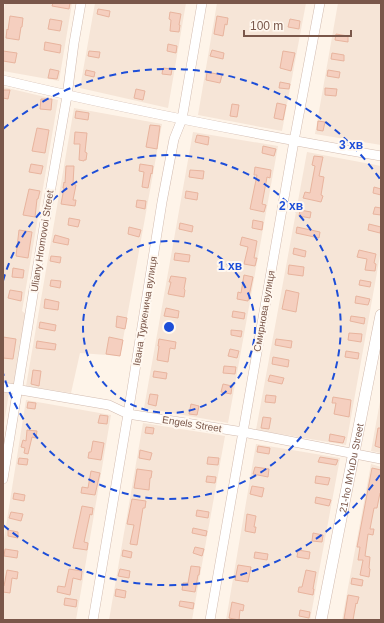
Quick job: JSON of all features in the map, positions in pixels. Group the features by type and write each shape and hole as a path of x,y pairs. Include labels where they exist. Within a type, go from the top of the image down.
{"street":[{"name":"Uliany Hromovoi Street","path":"3,479 67,96 81,3"},
{"name":"Івана Туркенича вулиця","path":"93,620 162,202 174,139 182,119 202,3"},
{"name":"Смирнова вулиця","path":"210,620 294,141 320,3"},
{"path":"3,80 67,96 294,141 381,156"},
{"name":"21-ho MYuDu Street","path":"321,620 381,315"},
{"name":"Engels Street","path":"3,387 109,406 128,414 243,432 381,459"}],"shaded area":[{"path":"5,3 72,3 59,81 3,71 3,17"},
{"path":"95,3 186,3 168,108 80,88"},
{"path":"217,3 306,3 282,131 198,115"},
{"path":"338,3 381,3 381,145 315,134"},
{"path":"3,87 58,100 22,311 26,314 14,384 3,383"},
{"path":"74,108 162,124 120,356 80,353 71,393 26,386"},
{"path":"193,132 278,146 228,423 144,408"},
{"path":"307,152 381,166 381,250 346,445 256,430"},
{"path":"3,392 9,393 3,430"},
{"path":"381,396 381,453 371,451"},
{"path":"26,400 111,415 76,620 3,620 3,545"},
{"path":"143,423 225,436 192,620 109,620"},
{"path":"256,444 340,458 310,620 226,620"},
{"path":"371,464 381,467 381,620 342,620"}],"building":[{"path":"53,3 70,3 69,9 52,6"},
{"path":"98,9 110,11 109,17 97,14"},
{"path":"170,12 181,14 179,32 170,31"},
{"path":"10,16 23,18 19,40 6,38"},
{"path":"217,16 228,18 227,25 225,24 223,36 214,34"},
{"path":"50,19 62,21 60,31 48,29"},
{"path":"290,19 300,21 299,29 288,27"},
{"path":"336,34 348,36 348,42 335,40"},
{"path":"45,42 61,45 60,53 44,50"},
{"path":"168,44 177,46 176,53 167,51"},
{"path":"212,50 224,53 223,59 210,56"},
{"path":"3,51 17,53 15,63 3,61"},
{"path":"89,51 100,52 99,58 88,56"},
{"path":"283,51 295,53 291,71 280,68"},
{"path":"332,53 344,55 344,61 331,59"},
{"path":"163,68 172,69 171,75 162,74"},
{"path":"50,69 59,71 57,79 48,78"},
{"path":"86,70 95,72 94,77 85,75"},
{"path":"328,70 340,72 339,78 327,76"},
{"path":"207,72 222,75 220,83 206,80"},
{"path":"280,82 290,84 289,89 279,88"},
{"path":"325,88 337,89 336,96 325,95"},
{"path":"136,89 145,91 143,100 134,98"},
{"path":"3,90 10,90 8,99 3,98"},
{"path":"41,99 52,99 51,110 40,109"},
{"path":"277,103 286,105 283,120 274,118"},
{"path":"232,104 239,105 237,117 230,116"},
{"path":"76,111 89,113 88,120 75,118"},
{"path":"318,121 325,122 323,131 317,130"},
{"path":"150,125 160,126 157,149 146,147"},
{"path":"37,128 49,130 45,153 32,151"},
{"path":"75,132 87,133 85,152 87,153 86,160 84,161 79,160 80,144 74,144"},
{"path":"197,135 209,137 208,145 195,142"},
{"path":"263,146 276,149 274,156 262,153"},
{"path":"314,156 323,157 319,176 324,177 321,195 323,196 321,202 303,198 305,192 310,193 315,166 312,165"},
{"path":"31,164 43,166 41,174 29,172"},
{"path":"140,164 153,166 148,188 142,187 144,172 139,171"},
{"path":"66,166 74,166 73,184 76,185 73,200 76,200 75,206 61,204 64,182 65,183"},
{"path":"255,167 271,170 270,178 267,177 262,204 266,205 264,212 250,209 257,175 254,175"},
{"path":"190,170 204,171 203,179 189,177"},
{"path":"374,187 381,189 381,195 373,193"},
{"path":"29,189 40,191 37,199 35,217 23,215"},
{"path":"186,191 198,193 197,200 185,198"},
{"path":"137,200 146,201 145,209 136,207"},
{"path":"375,207 381,208 381,215 373,214"},
{"path":"300,210 311,212 310,218 299,216"},
{"path":"69,218 80,220 78,227 68,225"},
{"path":"253,220 263,222 262,230 252,228"},
{"path":"180,223 193,226 192,232 179,229"},
{"path":"369,224 381,227 380,233 368,230"},
{"path":"129,227 141,230 139,237 128,234"},
{"path":"297,227 320,232 319,238 296,233"},
{"path":"19,230 32,232 28,258 16,256"},
{"path":"55,235 69,239 68,245 53,242"},
{"path":"242,237 257,241 254,258 257,258 255,266 244,264 248,247 240,245"},
{"path":"294,248 306,251 305,257 293,254"},
{"path":"359,250 376,254 374,263 376,264 375,271 365,270 367,259 357,257"},
{"path":"175,253 190,255 189,262 174,260"},
{"path":"51,256 61,257 60,263 50,261"},
{"path":"289,265 304,267 303,276 288,274"},
{"path":"13,268 24,270 23,278 12,277"},
{"path":"244,275 253,277 248,301 237,299 238,292 241,293"},
{"path":"171,276 186,278 184,297 168,294"},
{"path":"51,280 61,281 60,288 50,286"},
{"path":"360,280 371,282 370,287 359,285"},
{"path":"10,290 22,292 21,301 8,298"},
{"path":"286,290 299,293 296,312 282,309"},
{"path":"356,296 370,299 368,305 355,303"},
{"path":"45,299 59,302 58,310 44,308"},
{"path":"166,308 179,311 178,318 164,316"},
{"path":"233,311 245,313 244,319 232,317"},
{"path":"117,316 127,318 125,329 116,327"},
{"path":"351,316 365,318 364,324 350,321"},
{"path":"40,322 56,325 55,331 39,328"},
{"path":"231,330 242,331 241,337 231,335"},
{"path":"349,333 362,334 361,342 348,340"},
{"path":"3,337 16,339 13,359 3,358"},
{"path":"109,337 123,340 120,356 106,354"},
{"path":"159,339 176,342 175,349 170,348 168,362 157,360"},
{"path":"276,339 292,341 291,348 275,345"},
{"path":"37,341 56,344 55,350 36,348"},
{"path":"230,349 239,351 237,358 228,356"},
{"path":"346,351 359,353 358,359 345,357"},
{"path":"273,357 289,360 288,367 272,364"},
{"path":"224,366 236,367 235,374 223,373"},
{"path":"33,370 41,371 39,386 31,384"},
{"path":"154,371 167,373 166,379 153,377"},
{"path":"270,375 284,378 282,384 268,381"},
{"path":"223,384 232,386 231,394 221,392"},
{"path":"150,394 158,395 156,406 148,404"},
{"path":"266,395 276,396 275,403 265,402"},
{"path":"333,397 351,400 349,417 334,414 336,403 332,403"},
{"path":"28,402 36,403 35,409 27,408"},
{"path":"191,404 199,406 197,415 189,414"},
{"path":"100,415 108,416 107,424 98,423"},
{"path":"263,417 271,418 269,429 261,428"},
{"path":"146,427 154,428 153,434 145,433"},
{"path":"378,428 381,428 381,448 375,446"},
{"path":"27,430 37,431 36,438 32,437 28,454 24,453 25,448 21,447 23,440 26,441"},
{"path":"330,434 345,437 343,443 329,441"},
{"path":"93,441 104,443 101,460 88,458"},
{"path":"258,446 270,448 269,454 257,452"},
{"path":"140,450 152,453 150,460 139,458"},
{"path":"208,457 219,458 218,465 207,464"},
{"path":"320,457 338,460 336,465 318,462"},
{"path":"19,458 28,459 27,465 18,464"},
{"path":"255,467 269,469 268,477 253,474"},
{"path":"372,468 381,470 381,493 377,508 374,508 370,529 374,529 373,535 368,534 365,556 370,557 369,577 360,575 363,560 358,560 360,547 357,547"},
{"path":"137,469 152,471 149,490 134,488"},
{"path":"91,471 100,473 95,495 81,493 82,487 88,488"},
{"path":"207,476 216,477 215,483 206,482"},
{"path":"316,476 330,478 328,485 315,483"},
{"path":"252,486 264,488 262,497 250,494"},
{"path":"14,493 25,495 24,501 13,499"},
{"path":"316,497 331,500 329,506 315,503"},
{"path":"132,499 146,501 145,508 143,508 137,545 130,544 134,525 127,524"},
{"path":"82,506 93,508 92,515 90,514 84,542 88,543 87,550 73,548"},
{"path":"197,510 209,512 208,518 196,516"},
{"path":"11,512 23,514 21,521 9,518"},
{"path":"247,514 256,516 254,527 256,527 255,533 245,531"},
{"path":"193,528 207,531 206,536 192,533"},
{"path":"8,530 18,532 18,538 8,536"},
{"path":"313,533 323,535 322,542 312,541"},
{"path":"195,547 204,549 202,556 193,553"},
{"path":"5,549 18,551 17,558 4,556"},
{"path":"123,550 132,552 131,558 122,556"},
{"path":"298,550 310,552 309,559 297,557"},
{"path":"255,552 268,554 267,560 254,558"},
{"path":"238,565 251,567 248,582 235,580"},
{"path":"191,566 200,567 195,592 182,590 183,583 188,583"},
{"path":"69,569 82,571 81,580 73,578 70,595 57,592 58,586 65,587"},
{"path":"120,569 130,571 129,578 118,576"},
{"path":"7,570 18,572 17,579 12,578 10,593 3,592 3,585 4,586"},
{"path":"306,570 316,572 313,595 298,592 299,587 302,587"},
{"path":"352,578 363,580 362,586 351,584"},
{"path":"116,589 126,591 125,598 115,596"},
{"path":"348,595 359,597 357,604 356,603 353,620 344,619"},
{"path":"65,598 77,600 76,607 64,605"},
{"path":"180,601 194,603 193,609 179,606"},
{"path":"232,602 244,605 243,611 240,610 239,620 229,618"},
{"path":"300,610 310,612 309,618 299,616"}]}
